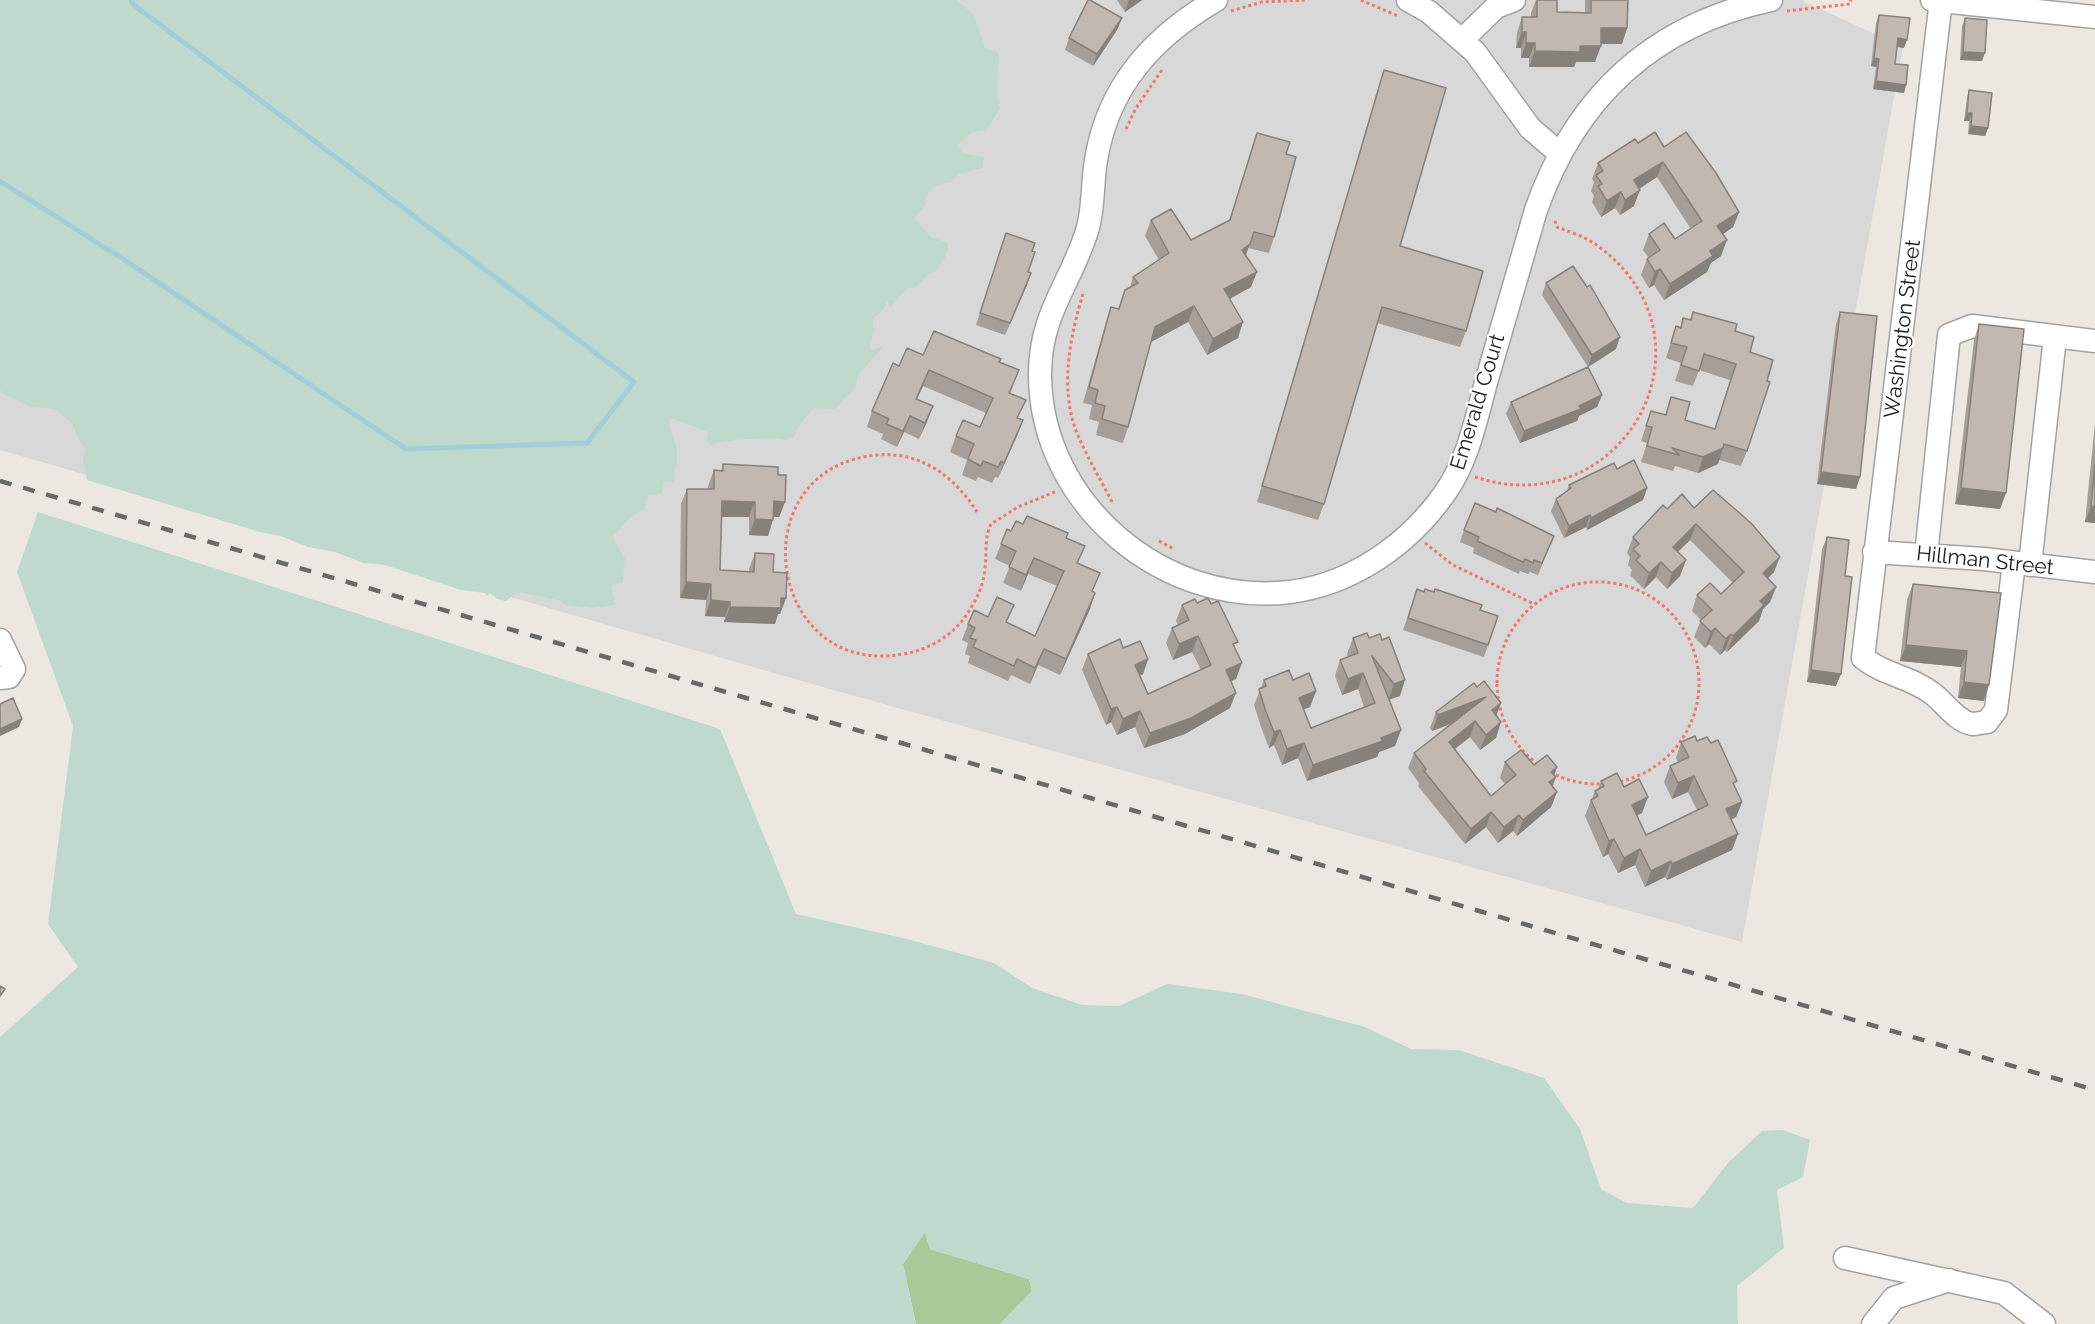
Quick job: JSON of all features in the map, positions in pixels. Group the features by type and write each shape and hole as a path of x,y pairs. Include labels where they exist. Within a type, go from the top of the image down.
{"street":[{"path":"1462,40 1496,7 1514,0"},
{"path":"1932,0 2095,17"},
{"name":"Washington Street","path":"1941,0 1863,658 1872,665 1913,680 1933,694 1950,711 1973,724 1987,722 1996,710 2022,564"},
{"name":"Emerald Court","path":"1219,7 1168,31 1147,52 1116,98 1099,143 1088,230 1048,316 1041,346 1040,379 1047,429 1054,451 1072,484 1100,522 1153,564 1193,580 1241,591 1292,591 1332,581 1379,559 1416,527 1444,495 1458,473 1464,461 1536,210 1559,153 1589,108 1608,87 1677,32 1707,17 1777,6"},
{"path":"1408,9 1429,12 1462,40 1492,74 1530,128 1559,153"},
{"path":"1926,555 1949,335 1972,326 2095,342"},
{"path":"2022,564 2055,337"},
{"name":"Hillman Street","path":"1874,552 2095,572"},
{"path":"0,640 14,669 9,677 0,678"},
{"path":"1845,1258 2004,1293 2044,1324"},
{"path":"1873,1324 1894,1298 1950,1280"}],"path":[{"path":"1219,7 1306,0"},
{"path":"1361,0 1387,14 1408,9"},
{"path":"1777,6 1851,4 1851,0"},
{"path":"1126,129 1136,108 1162,70"},
{"path":"1458,473 1523,487 1561,482 1596,464 1622,442 1647,406 1654,379 1656,356 1650,314 1634,283 1619,262 1596,244 1557,227 1553,212"},
{"path":"1084,291 1074,324 1068,365 1072,418 1116,511"},
{"path":"977,512 950,478 916,459 878,454 841,464 810,487 790,520 784,557 790,590 807,619 832,641 847,649 871,655 913,652 943,638 967,615 983,580 986,544 991,524 1018,507 1072,484"},
{"path":"1416,527 1425,543 1453,565 1534,604"},
{"path":"1150,535 1180,552"},
{"path":"1611,583 1650,597 1680,624 1696,661 1697,702 1688,728 1663,760 1627,779 1586,783 1547,770 1517,742 1501,711 1497,677 1508,636 1534,604 1571,586 1611,583"}],"shaded area":[{"path":"0,0 1801,0 1903,47 1742,942 833,690 0,450"}],"green space":[{"path":"0,0 957,0 974,15 985,48 999,53 997,92 1000,109 986,130 972,132 958,145 962,153 984,157 983,168 961,173 951,182 936,185 927,193 925,205 914,218 931,237 948,243 947,253 937,271 929,274 915,288 907,288 891,307 887,300 883,310 873,319 874,330 870,347 872,350 884,346 858,375 856,386 835,409 814,408 799,425 794,437 786,440 749,439 711,445 706,441 708,432 670,418 670,429 677,450 674,481 664,482 662,494 647,495 644,510 630,517 613,537 625,559 623,582 611,585 616,605 592,608 566,605 558,600 517,592 506,601 497,599 490,593 487,596 485,593 461,590 385,565 363,563 335,552 308,547 281,536 260,532 87,480 83,461 85,448 78,439 72,423 55,409 30,407 2,393 0,390"},
{"path":"38,512 720,729 796,914 907,939 994,963 1032,988 1082,1005 1119,1006 1167,984 1242,994 1365,1027 1411,1049 1459,1050 1544,1078 1580,1129 1601,1189 1627,1203 1693,1208 1728,1163 1762,1131 1783,1130 1810,1140 1803,1177 1777,1190 1784,1248 1737,1286 1738,1324 1000,1324 1032,1291 1029,1279 930,1249 925,1232 903,1264 916,1324 0,1324 0,1037 78,967 48,924 73,726 17,572"},
{"path":"925,1232 930,1249 1029,1279 1032,1291 1000,1324 916,1324 903,1264"}],"building":[{"path":"1088,0 1122,18 1097,54 1069,38"},
{"path":"1537,0 1557,0 1557,12 1591,13 1591,0 1628,0 1627,28 1601,28 1601,46 1580,46 1580,52 1535,51 1535,43 1526,43 1526,32 1522,32 1522,17 1537,17"},
{"path":"1879,15 1910,18 1907,40 1898,38 1895,64 1908,65 1906,85 1876,81 1879,59 1874,58"},
{"path":"1965,18 1987,20 1985,53 1963,52"},
{"path":"1384,70 1446,88 1400,246 1483,271 1466,331 1382,307 1324,504 1262,486"},
{"path":"1969,90 1992,93 1988,128 1971,126 1972,113 1967,113"},
{"path":"1655,132 1664,147 1686,132 1716,173 1739,212 1717,226 1727,240 1710,251 1713,256 1670,284 1660,269 1655,272 1647,259 1660,250 1649,234 1664,223 1675,239 1702,221 1663,162 1634,180 1640,190 1625,200 1621,192 1607,201 1598,186 1602,184 1596,175 1603,171 1598,163 1635,139 1638,143"},
{"path":"1257,133 1290,142 1286,154 1296,157 1274,237 1254,232 1250,244 1242,250 1257,272 1224,289 1243,322 1213,339 1194,306 1155,327 1128,427 1102,419 1105,406 1095,403 1098,390 1089,387 1111,307 1119,309 1125,290 1138,283 1133,277 1169,253 1151,220 1171,209 1191,240 1230,220"},
{"path":"1006,233 1035,243 1032,251 1035,252 1028,272 1031,273 1010,323 980,313"},
{"path":"1573,266 1587,287 1590,285 1620,337 1592,355 1546,283"},
{"path":"1693,312 1737,324 1735,331 1754,337 1750,352 1773,360 1767,381 1770,382 1747,451 1724,444 1723,448 1703,457 1672,448 1679,455 1647,446 1652,427 1646,426 1651,411 1666,415 1671,397 1690,402 1685,420 1715,429 1736,364 1704,354 1699,371 1681,365 1687,347 1671,343 1676,326 1681,328 1683,318 1691,320"},
{"path":"1840,312 1877,316 1860,477 1821,472"},
{"path":"1979,324 2024,329 2006,493 1961,488"},
{"path":"934,331 1001,359 999,362 1019,370 1009,393 1026,400 1017,418 1023,420 1004,463 1001,461 998,467 983,461 981,466 968,459 974,444 956,436 963,420 980,427 993,398 929,370 916,399 933,406 925,423 910,416 903,431 886,424 889,419 872,411 893,363 899,366 907,348 923,355"},
{"path":"1588,367 1602,395 1579,406 1581,409 1524,431 1511,402"},
{"path":"1634,460 1647,488 1591,518 1590,515 1569,526 1556,499 1571,488 1569,485 1614,463 1617,469"},
{"path":"723,464 778,467 778,475 786,475 785,502 774,501 773,520 755,519 755,502 722,501 720,570 754,572 755,553 774,554 773,572 787,573 786,598 781,598 781,608 730,607 730,602 711,600 711,584 686,582 687,489 714,489 714,470 723,471"},
{"path":"2095,464 2095,507 2091,506"},
{"path":"1713,490 1751,523 1780,557 1763,573 1776,587 1760,601 1764,605 1733,636 1731,634 1726,639 1715,628 1711,632 1700,621 1712,610 1697,595 1710,583 1721,594 1744,572 1696,524 1673,547 1686,560 1672,573 1661,562 1649,573 1636,560 1640,556 1633,549 1639,544 1633,537 1663,505 1667,509 1682,494 1694,508"},
{"path":"1475,503 1496,512 1497,508 1554,536 1542,563 1534,560 1533,563 1525,559 1523,562 1477,541 1479,537 1464,530"},
{"path":"1027,516 1068,533 1066,538 1085,546 1077,563 1100,573 1092,591 1095,593 1066,659 1044,649 1035,668 1017,659 1014,666 973,647 976,640 970,638 975,628 968,624 974,610 988,617 997,597 1014,605 1006,622 1035,636 1064,571 1034,558 1026,575 1009,567 1016,551 1001,544 1007,529 1011,531 1016,521 1023,524"},
{"path":"1827,537 1849,540 1845,576 1852,577 1841,674 1811,670"},
{"path":"1913,584 2001,593 1989,685 1964,682 1967,651 1906,645"},
{"path":"1417,589 1434,592 1435,589 1482,605 1480,610 1498,616 1488,645 1408,618"},
{"path":"1208,598 1211,604 1218,601 1238,642 1233,644 1242,663 1226,670 1236,693 1191,718 1150,733 1140,711 1123,719 1117,707 1111,709 1088,654 1120,639 1123,648 1140,641 1148,659 1135,665 1148,694 1211,665 1198,636 1179,644 1172,628 1189,620 1182,605 1195,599 1197,603"},
{"path":"1367,633 1369,638 1380,634 1382,640 1389,637 1405,680 1394,684 1372,656 1401,730 1381,738 1383,741 1313,765 1304,743 1287,749 1280,730 1274,732 1259,689 1266,686 1264,680 1289,670 1293,680 1309,673 1316,691 1299,698 1311,728 1375,703 1363,673 1348,679 1340,660 1358,653 1353,638"},
{"path":"1484,681 1501,703 1492,710 1501,722 1486,735 1475,721 1449,742 1491,796 1516,775 1505,762 1521,750 1534,765 1547,755 1557,767 1551,772 1556,777 1549,782 1557,792 1523,820 1519,815 1504,827 1491,812 1471,829 1424,771 1426,769 1414,753 1486,697 1438,715 1436,712 1474,683 1477,687"},
{"path":"13,698 22,719 0,729 0,704"},
{"path":"1695,736 1697,741 1707,737 1711,743 1718,740 1737,781 1733,783 1742,802 1726,809 1738,834 1651,871 1640,849 1624,858 1614,839 1609,841 1591,800 1598,796 1595,791 1604,786 1601,781 1617,773 1624,787 1639,779 1648,797 1632,805 1646,835 1708,805 1694,776 1678,783 1670,766 1689,757 1681,742"},
{"path":"0,986 5,989 0,996"}],"waterway":[{"path":"0,181 123,259 406,449 587,443 634,382 134,5 131,0"}],"railway":[{"path":"0,481 2095,1090"}]}
